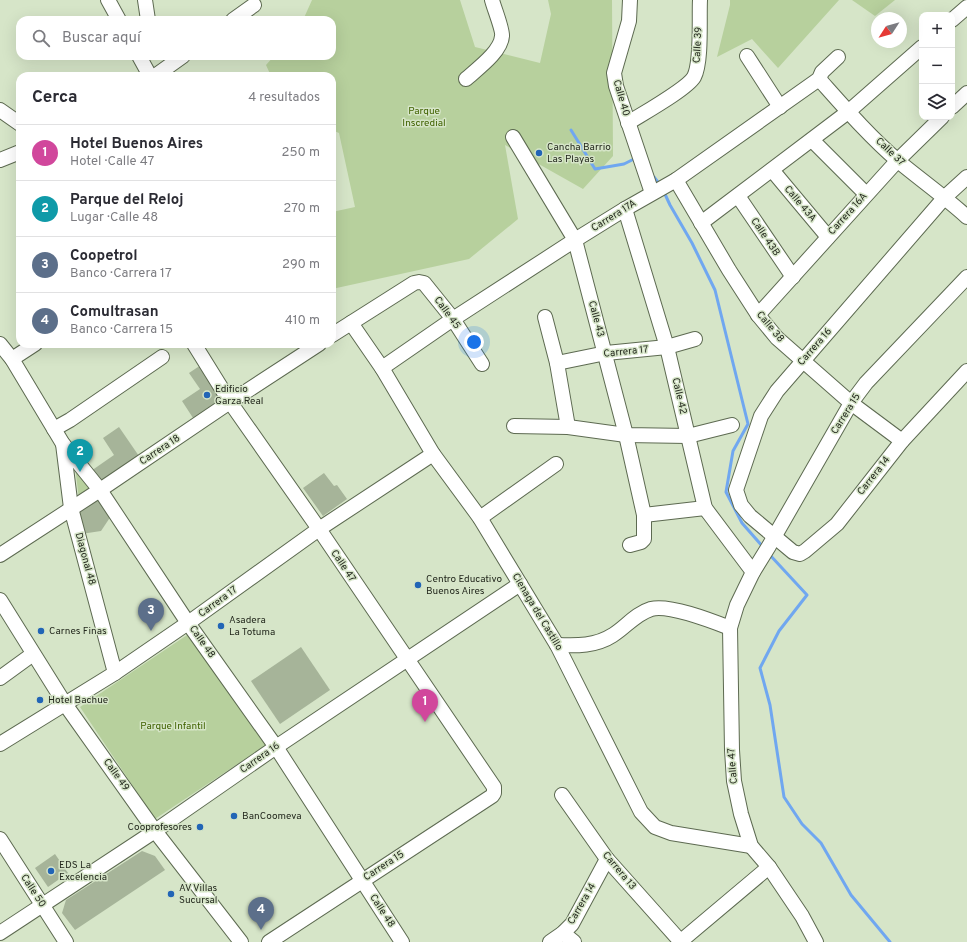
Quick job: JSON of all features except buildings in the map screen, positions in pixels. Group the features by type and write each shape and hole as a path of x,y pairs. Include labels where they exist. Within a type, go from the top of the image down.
{"street":[{"path":"108,0 117,16"},
{"path":"145,0 147,16"},
{"path":"466,79 496,51 503,35 492,0"},
{"name":"Calle 40","path":"630,0 629,21 614,73 616,86 628,123 663,187"},
{"name":"Calle 39","path":"628,123 685,87 694,78 698,65 700,0"},
{"path":"239,16 254,5"},
{"path":"955,17 967,7"},
{"path":"701,223 848,112 921,48"},
{"path":"747,56 780,107"},
{"name":"Carrera 17A","path":"382,368 453,319 575,240 663,187 819,79 822,72 838,57"},
{"path":"148,66 169,60"},
{"name":"Calle 37","path":"819,79 848,112 898,160 945,197 967,217"},
{"path":"955,105 967,93"},
{"path":"0,110 16,121"},
{"name":"Carrera 16A","path":"758,315 866,194 939,120"},
{"name":"Calle 43","path":"513,137 575,240 606,353 644,515 644,539 641,542 630,545"},
{"path":"812,140 866,194"},
{"path":"0,160 16,154"},
{"name":"Calle 43A","path":"772,170 828,237"},
{"name":"Carrera 16","path":"772,542 741,505 736,490 761,416 777,391 802,361 945,197 967,177"},
{"name":"Calle 38","path":"663,187 701,223 758,315 777,338 851,403 902,441"},
{"name":"Calle 43B","path":"738,196 793,277"},
{"name":"Calle 42","path":"626,209 667,347 705,508 756,567"},
{"name":"Carrera 15","path":"756,567 772,542 851,403 866,383 967,277"},
{"name":"Calle 45","path":"351,323 414,283 424,283 453,319 482,364"},
{"path":"545,317 557,363 568,427"},
{"path":"336,332 351,323"},
{"name":"Cienaga del Castillo","path":"351,323 382,368 433,454 480,518 557,645 641,812 655,827 671,833 751,846"},
{"name":"Carrera 17","path":"557,363 606,353 667,347 695,339"},
{"name":"Calle 48","path":"0,344 12,359 63,444 100,490 188,623 276,747 402,942"},
{"path":"12,359 29,348"},
{"name":"Calle 47","path":"196,348 230,402 319,529 494,787"},
{"name":"Carrera 18","path":"0,555 313,348"},
{"path":"54,429 70,420 162,357"},
{"name":"Carrera 14","path":"772,542 800,554 837,524 902,441 967,372"},
{"path":"514,426 568,427 626,435 688,436 732,425"},
{"name":"Diagonal 48","path":"63,444 71,508 114,673"},
{"name":"Carrera 17","path":"0,744 114,673 188,623 319,529 433,454"},
{"path":"480,518 556,464"},
{"path":"644,515 705,508"},
{"name":"Calle 47","path":"756,567 737,605 730,628 734,781 741,814 751,846 769,867 802,916 816,942"},
{"name":"Carrera 16","path":"0,933 155,830 406,659 520,584"},
{"name":"Calle 49","path":"0,600 65,704 155,830 241,942"},
{"path":"557,645 579,646 602,640 613,635 637,616 652,609 672,610 693,614 730,628"},
{"path":"0,678 33,654"},
{"name":"Carrera 15","path":"269,942 492,796 494,793 494,787"},
{"name":"Carrera 13","path":"562,795 607,859 681,942"},
{"name":"Calle 50","path":"0,839 66,942"},
{"name":"Carrera 14","path":"550,942 563,933 572,924 607,859"},
{"path":"681,942 769,867"},
{"path":"563,933 574,942"}],"green space":[{"name":"Parque Inscredial","path":"312,0 460,0 475,47 540,63 551,14 548,0 612,0 613,156 583,189 505,145 518,219 469,259 336,288 336,211 355,207 339,133 336,132 336,72 269,72 266,65 270,60 336,60 336,16 305,16"},
{"path":"730,0 839,0 778,68 752,39 717,57"},
{"path":"852,0 895,0 880,12 871,12 871,13"},
{"path":"74,457 96,488 79,500"},
{"name":"Parque Infantil","path":"190,633 266,745 155,819 80,707"}],"waterway":[{"path":"571,130 595,169 624,164 634,159"},
{"path":"654,177 660,185"},
{"path":"664,192 692,243 715,290 748,424 733,451 726,492 742,523 763,547"},
{"path":"769,554 807,595 779,631 760,668 770,705 784,797 802,824 821,843 851,895 890,942"}],"place":[{"name":"Cancha Barrio Las Playas","path":"539,153"},
{"name":"Edificio Garza Real","path":"207,395"},
{"name":"Parque del Reloj","path":"80,472"},
{"name":"Centro Educativo Buenos Aires","path":"418,585"},
{"name":"Asadera La Totuma","path":"221,626"},
{"name":"Carnes Finas","path":"41,631"},
{"name":"Coopetrol","path":"151,631"},
{"name":"Hotel Bachue","path":"40,700"},
{"name":"Hotel Buenos Aires","path":"425,722"},
{"name":"BanCoomeva","path":"234,816"},
{"name":"Cooprofesores","path":"200,827"},
{"name":"EDS La Excelencia","path":"51,871"},
{"name":"AV Villas Sucursal","path":"171,894"},
{"name":"Comultrasan","path":"261,930"}]}
